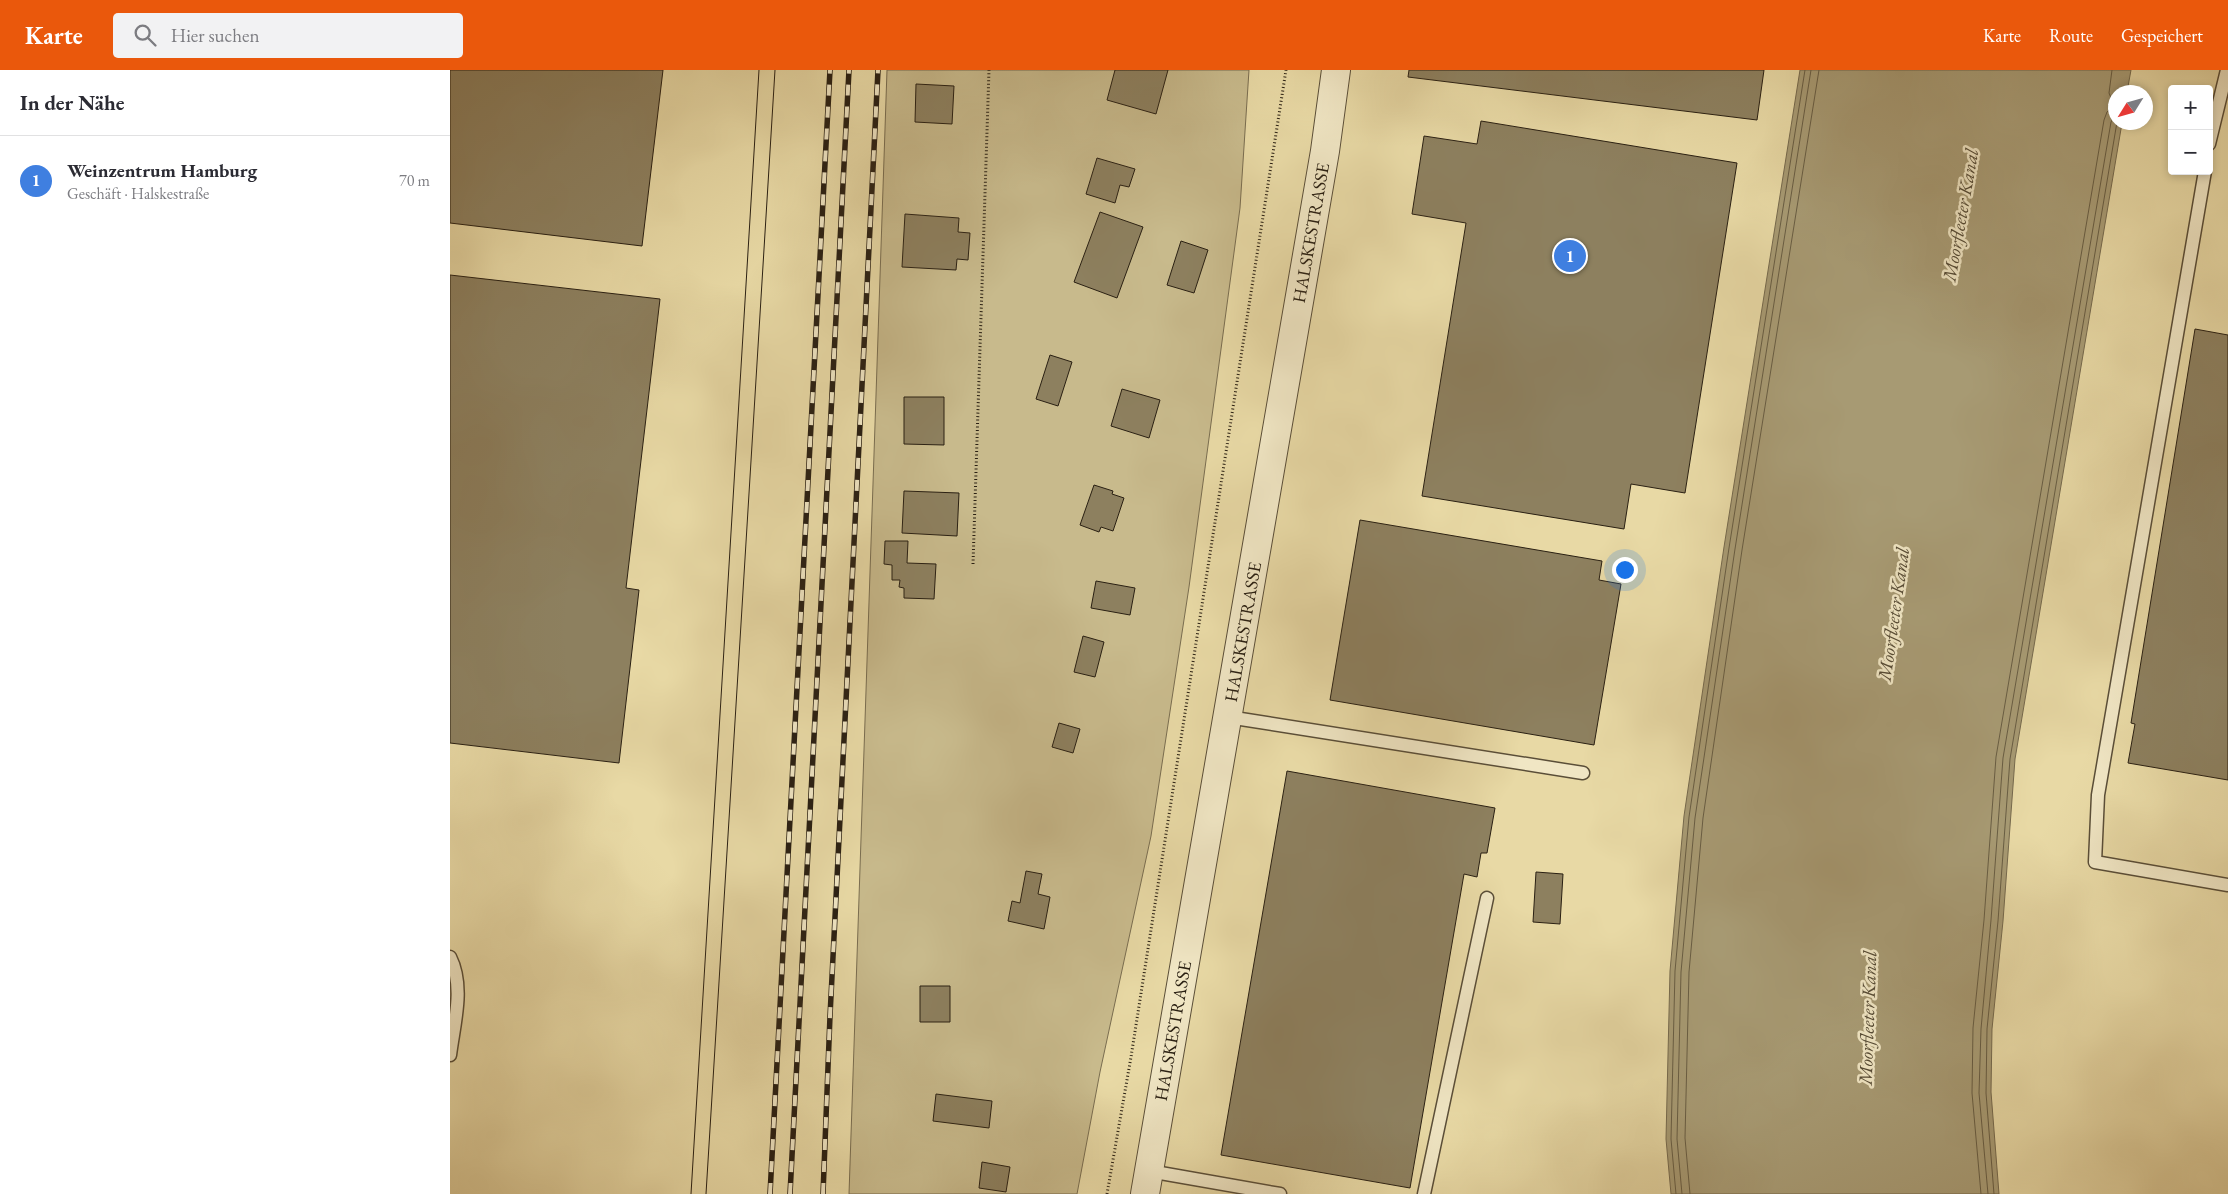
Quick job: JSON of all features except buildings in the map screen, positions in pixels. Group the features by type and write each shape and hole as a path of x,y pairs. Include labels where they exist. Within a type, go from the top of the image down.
{"street":[{"name":"HALSKESTRASSE","path":"1147,1182 1325,151 1336,70"}],"lane":[{"path":"2212,130 2227,70"},
{"path":"2203,175 2098,795 2095,862 2228,885"},
{"path":"1228,717 1584,773"},
{"path":"1424,1194 1487,898"},
{"path":"450,957 457,972 458,994 450,1055"},
{"path":"1147,1182 1280,1194"}],"path":[{"path":"973,564 989,70"},
{"path":"1107,1194 1131,1057 1286,70"}],"shaded area":[{"path":"887,70 1249,70 1240,208 1189,587 1151,836 1100,1072 1077,1194 849,1194"}],"water":[{"name":"Moorfleeter Kanal","path":"1800,70 2131,70 2128,85 2108,85 2108,130 2121,130 2015,759 2003,921 1992,1029 1991,1092 1999,1194 1671,1194 1666,1139 1670,971 1684,816 1724,547"}],"tram line":[{"path":"691,1194 759,70"},
{"path":"706,1194 775,70"}],"railway":[{"path":"770,1194 830,70"},
{"path":"790,1194 849,70"},
{"path":"823,1194 830,1016 878,70"}],"place":[{"name":"Weinzentrum Hamburg","path":"1570,256"}]}
